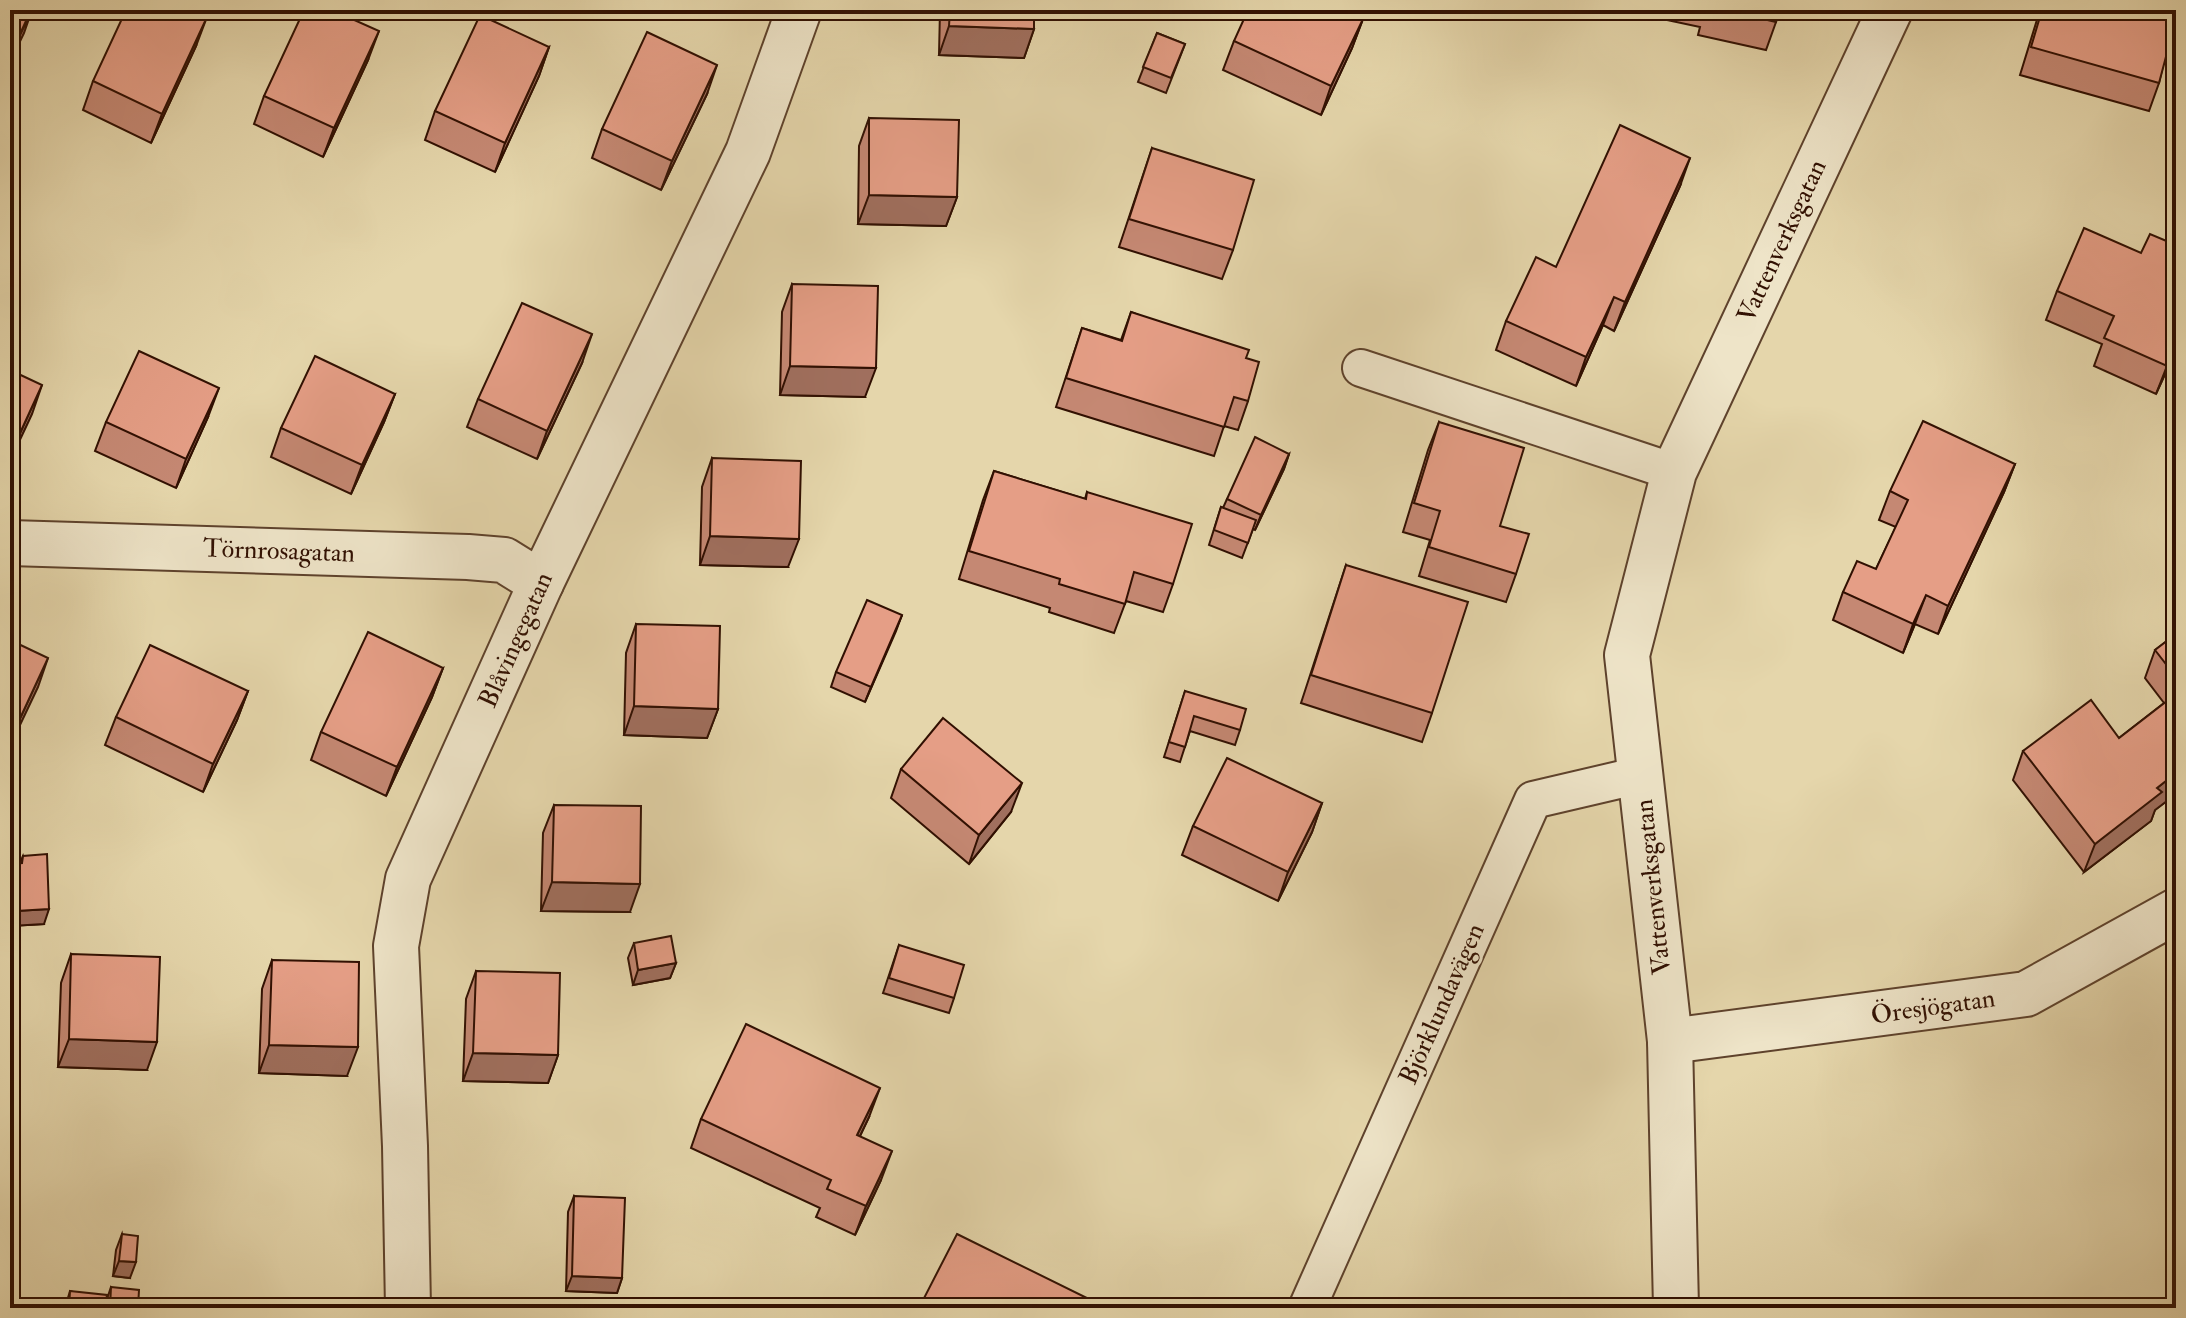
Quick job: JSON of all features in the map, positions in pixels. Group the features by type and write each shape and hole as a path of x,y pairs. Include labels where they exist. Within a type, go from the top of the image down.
{"street":[{"name":"Blåvingegatan","path":"408,1308 396,946 408,879 541,583 748,152 799,10"},
{"name":"Vattenverksgatan","path":"1676,1308 1670,1041 1627,655 1674,472 1890,10"},
{"name":"Törnrosagatan","path":"10,543 468,557 504,560 541,583"},
{"name":"Öresjögatan","path":"1670,1041 2026,994 2176,911"}],"lane":[{"path":"1361,368 1674,472"},
{"name":"Björklundavägen","path":"1307,1308 1533,800 1640,775"}],"building":[{"path":"10,10 31,10 10,56"},
{"path":"126,10 191,10 207,17 162,114 93,81"},
{"path":"304,10 332,10 379,31 334,128 264,96"},
{"path":"950,10 1034,10 1034,29 949,26"},
{"path":"1248,10 1342,10 1363,19 1331,86 1234,41"},
{"path":"1725,10 1779,10 1776,22"},
{"path":"2042,10 2176,10 2159,83 2031,47"},
{"path":"480,15 549,47 505,143 435,111"},
{"path":"647,32 717,65 672,161 602,129"},
{"path":"1157,33 1185,44 1171,78 1143,67"},
{"path":"869,118 959,120 957,197 869,195"},
{"path":"1620,125 1690,158 1625,302 1614,297 1586,357 1506,321 1536,257 1556,267"},
{"path":"1152,148 1254,180 1233,250 1129,219"},
{"path":"2084,228 2141,253 2150,234 2176,245 2176,345 2167,366 2104,338 2114,316 2057,291"},
{"path":"792,284 878,286 876,368 790,366"},
{"path":"522,303 592,334 547,431 478,399"},
{"path":"1131,312 1249,350 1246,358 1259,362 1248,401 1234,397 1224,427 1066,378 1082,328 1122,341"},
{"path":"139,351 219,388 186,459 106,422"},
{"path":"315,356 395,394 362,465 281,428"},
{"path":"10,370 42,385 10,455"},
{"path":"1923,421 2015,464 1948,606 1926,595 1913,624 1843,592 1857,561 1876,569 1908,500 1890,491"},
{"path":"1439,422 1524,448 1500,526 1529,534 1516,574 1429,547 1440,511 1414,503"},
{"path":"1255,437 1289,454 1261,515 1227,499"},
{"path":"712,458 801,461 799,539 710,536"},
{"path":"994,471 1086,499 1087,492 1192,524 1173,584 1134,572 1125,604 1059,584 1060,579 969,551"},
{"path":"1221,507 1256,520 1248,543 1214,530"},
{"path":"1346,565 1468,602 1432,713 1311,675"},
{"path":"867,600 902,615 871,687 836,672"},
{"path":"636,624 720,626 718,709 634,706"},
{"path":"368,632 443,668 397,767 321,732"},
{"path":"2176,634 2176,677 2155,650"},
{"path":"10,640 48,658 10,740"},
{"path":"150,645 248,691 213,764 116,717"},
{"path":"1185,691 1246,709 1240,730 1194,716 1185,747 1169,742"},
{"path":"2176,694 2176,773 2157,788 2162,792 2095,844 2023,751 2091,700 2119,738"},
{"path":"943,718 1022,783 979,835 901,769"},
{"path":"1227,758 1322,803 1288,872 1193,826"},
{"path":"554,805 641,806 640,884 552,882"},
{"path":"47,854 49,909 16,911 13,864 22,863 23,856"},
{"path":"671,936 676,963 638,970 634,943"},
{"path":"899,945 964,965 954,998 889,978"},
{"path":"71,954 160,957 157,1042 69,1039"},
{"path":"272,960 359,962 358,1047 269,1045"},
{"path":"476,971 560,973 558,1055 473,1053"},
{"path":"746,1024 880,1088 857,1135 892,1151 866,1206 827,1189 831,1180 701,1119"},
{"path":"574,1196 625,1198 622,1278 572,1276"},
{"path":"122,1234 138,1236 136,1262 119,1261"},
{"path":"957,1234 1095,1302 1092,1308 929,1308 921,1304"},
{"path":"111,1287 139,1290 138,1308 110,1308"},
{"path":"70,1291 107,1295 105,1308 69,1308"}]}
